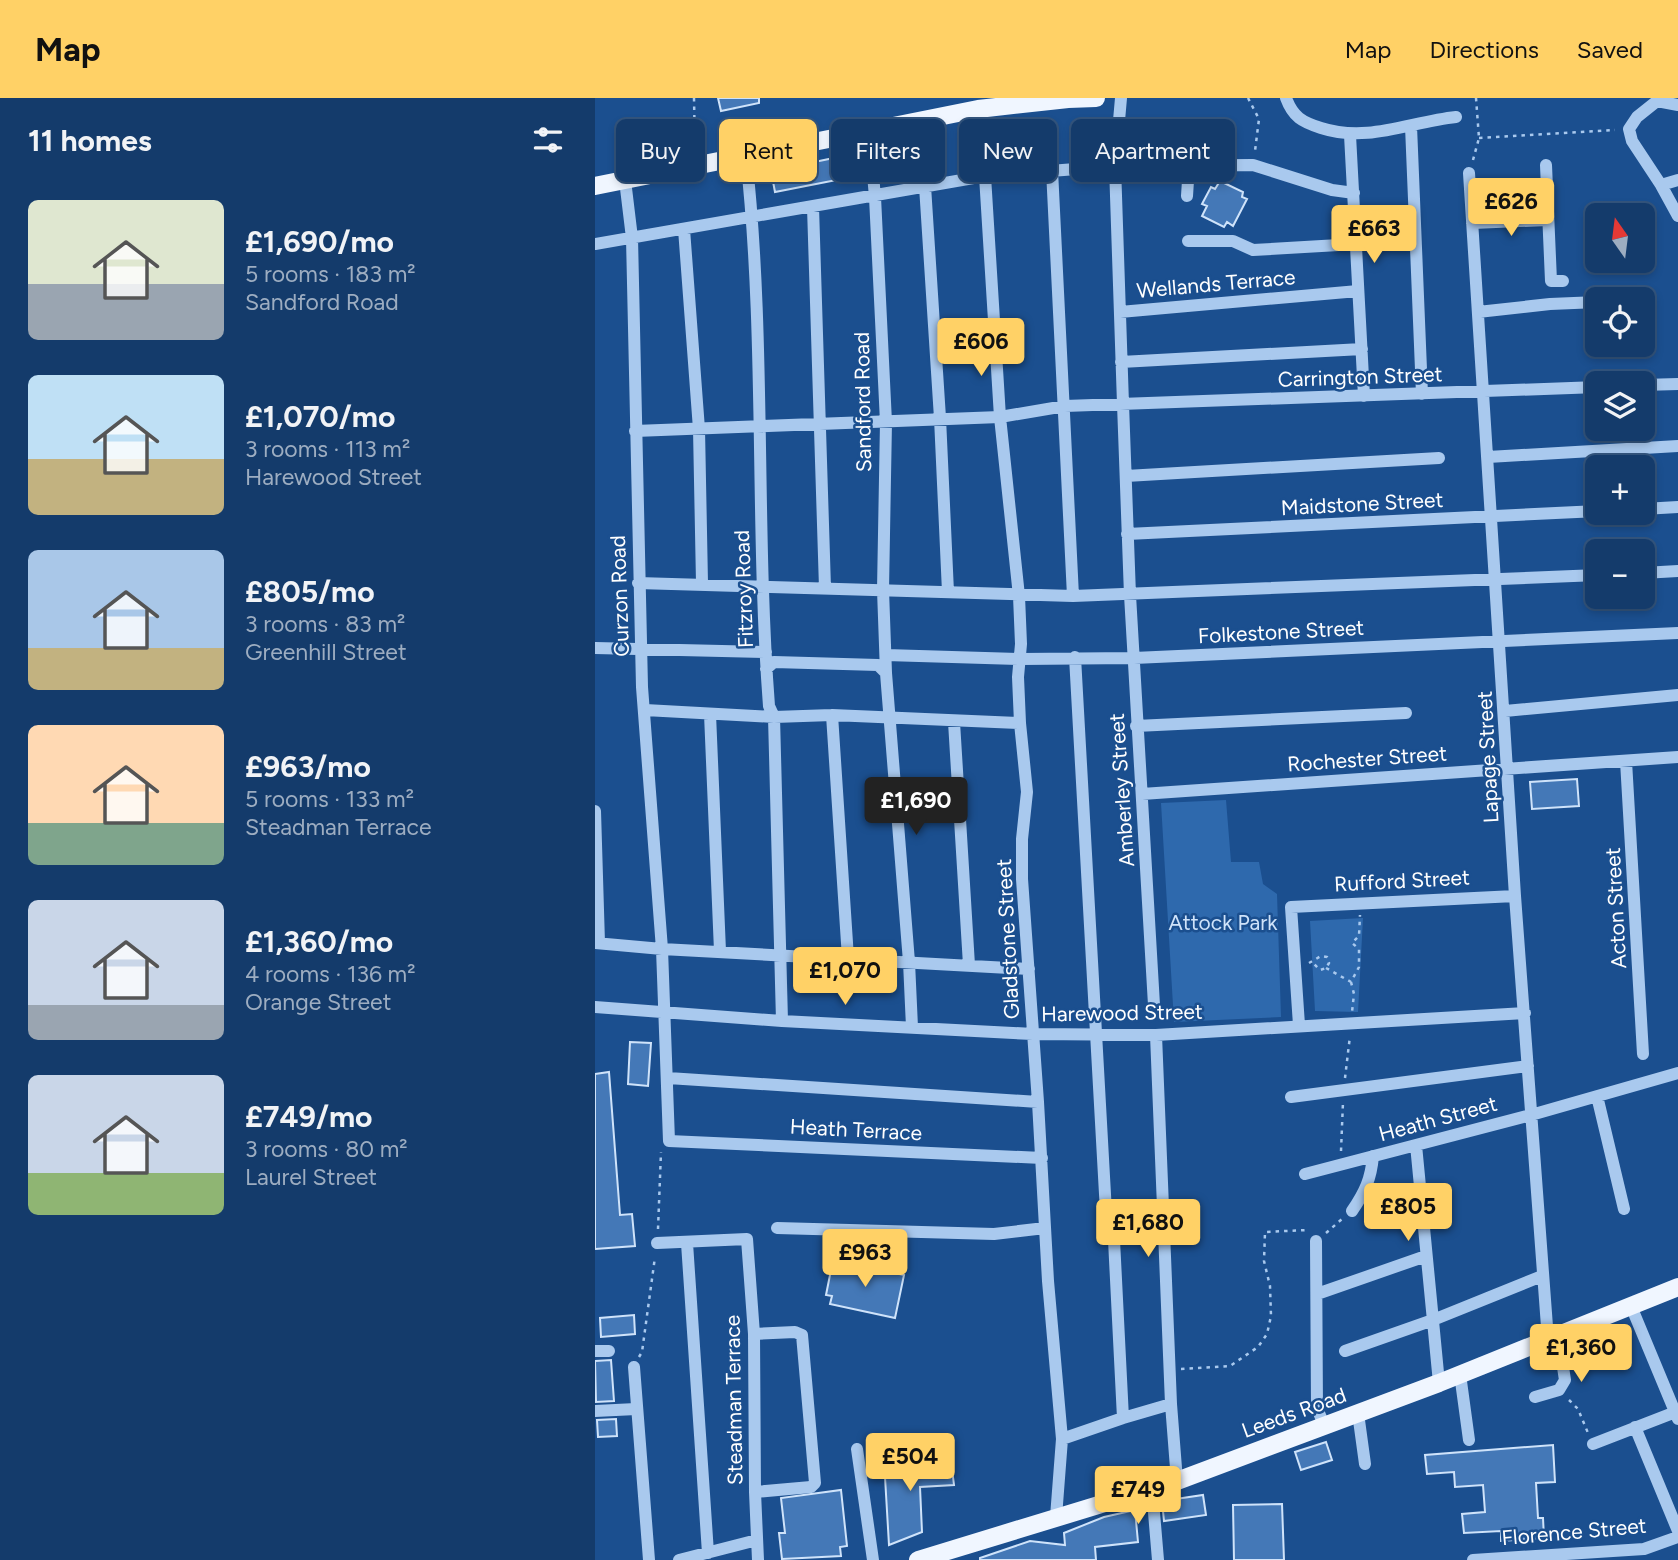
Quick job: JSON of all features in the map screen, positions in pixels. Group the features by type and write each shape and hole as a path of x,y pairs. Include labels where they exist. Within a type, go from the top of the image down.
{"main road":[{"path":"926,119 978,109 1096,98"},
{"path":"595,186 616,182"},
{"name":"Leeds Road","path":"918,1560 952,1555 1056,1517 1152,1489 1439,1383 1678,1287"}],"street":[{"name":"Amberley Street","path":"1119,119 1121,98"},
{"path":"1286,98 1291,111 1302,122 1350,135 1398,130 1456,117"},
{"path":"1676,103 1657,101 1637,117 1629,129 1632,141 1678,216"},
{"name":"Gladstone Street","path":"978,109 979,119"},
{"path":"1411,126 1422,394"},
{"path":"1350,135 1364,396"},
{"path":"1235,165 1253,165 1332,190 1354,193"},
{"path":"1546,165 1551,281 1563,281"},
{"name":"Lapage Street","path":"1469,173 1542,1276 1553,1337 1565,1380 1559,1390"},
{"path":"595,244 959,180"},
{"path":"1661,185 1678,180"},
{"name":"Curzon Road","path":"625,182 632,238 642,687 666,1011 669,1141"},
{"name":"Fitzroy Road","path":"749,182 753,217 761,586 769,706 774,717 782,1021"},
{"name":"Sandford Road","path":"874,182 886,422 883,664 909,962 912,1027"},
{"name":"Gladstone Street","path":"985,182 1000,417 1019,596 1021,659 1018,677 1027,792 1022,839 1022,879 1048,1281 1062,1439 1056,1517"},
{"path":"1053,182 1073,596"},
{"name":"Amberley Street","path":"1115,182 1127,534 1154,1005"},
{"path":"1187,196 1188,182"},
{"path":"925,186 948,592"},
{"path":"813,207 825,588"},
{"path":"1472,223 1548,220"},
{"path":"684,229 699,429 702,583"},
{"path":"1188,241 1233,241 1253,250 1356,244"},
{"name":"Wellands Terrace","path":"1119,312 1358,291"},
{"path":"1478,312 1585,303"},
{"path":"1121,362 1362,349"},
{"path":"1655,385 1678,384"},
{"name":"Carrington Street","path":"635,430 1000,417 1065,406 1585,388"},
{"path":"1488,457 1678,446"},
{"path":"1126,476 1439,458"},
{"path":"1655,508 1678,507"},
{"name":"Maidstone Street","path":"1127,534 1585,513"},
{"path":"1655,572 1678,571"},
{"path":"638,583 1073,596 1585,576"},
{"name":"Folkestone Street","path":"766,669 774,662 883,664 1075,657 1135,658 1678,633"},
{"path":"595,648 766,652"},
{"path":"1075,657 1107,1230 1114,1240 1123,1418"},
{"path":"1505,711 1678,695"},
{"path":"645,710 774,717 832,715 1020,723"},
{"path":"1136,726 1406,713"},
{"path":"710,714 720,951"},
{"path":"832,715 848,958"},
{"path":"954,722 969,965"},
{"name":"Rochester Street","path":"1142,794 1678,757"},
{"name":"Acton Street","path":"1626,761 1643,1054"},
{"path":"595,811 597,943 1029,969"},
{"name":"Rufford Street","path":"1299,1025 1291,907 1515,896"},
{"name":"Harewood Street","path":"595,1007 782,1021 1033,1034 1156,1035 1525,1013"},
{"path":"1156,1035 1169,1369 1177,1480"},
{"path":"1291,1097 1528,1066"},
{"name":"Heath Street","path":"1305,1174 1531,1115 1678,1073"},
{"path":"668,1078 1038,1102"},
{"path":"1597,1096 1624,1209"},
{"name":"Heath Terrace","path":"669,1141 1042,1158"},
{"path":"1416,1145 1439,1383"},
{"path":"1352,1211 1368,1188 1373,1156"},
{"path":"777,1228 994,1234 1045,1228"},
{"name":"Steadman Terrace","path":"687,1243 747,1239 754,1334 758,1560"},
{"path":"1316,1241 1317,1408 1324,1425"},
{"path":"657,1243 687,1243 708,1553"},
{"path":"1317,1294 1426,1256"},
{"path":"1345,1351 1433,1320 1542,1276"},
{"path":"1593,1444 1677,1414 1631,1306"},
{"path":"754,1334 795,1332 802,1335 815,1483 811,1486 755,1492"},
{"path":"595,1351 609,1351"},
{"path":"634,1367 649,1560"},
{"path":"1460,1374 1469,1440"},
{"path":"1535,1396 1559,1390"},
{"path":"1062,1439 1171,1404"},
{"path":"595,1410 636,1409"},
{"path":"1358,1413 1365,1464"},
{"path":"1635,1427 1678,1531"},
{"path":"857,1449 873,1560"},
{"path":"1152,1489 1157,1560"},
{"name":"Florence Street","path":"1473,1560 1644,1549 1678,1537"},
{"path":"679,1560 757,1540"}],"path":[{"path":"694,98 695,119"},
{"path":"1248,98 1259,119 1253,165"},
{"path":"1469,173 1479,138 1476,98"},
{"path":"1479,138 1629,129"},
{"path":"1351,1024 1354,994 1351,982 1359,967 1359,950 1352,943 1359,936 1359,918"},
{"path":"1326,968 1329,963 1327,957 1321,956 1313,963 1320,970 1326,968 1351,982"},
{"path":"1316,1241 1352,1211"},
{"path":"1169,1369 1230,1366 1258,1347 1267,1334 1271,1316 1270,1286 1264,1261 1265,1232 1317,1230 1316,1241"},
{"path":"1559,1390 1578,1409 1593,1444"}],"green space":[{"name":"Attock Park","path":"1226,800 1231,862 1259,862 1263,884 1277,894 1281,1017 1174,1022 1161,803"},
{"path":"1363,918 1358,1012 1315,1011 1310,921"}],"building":[{"path":"718,98 759,98 759,103 721,111"},
{"path":"831,159 831,181 775,192 773,182 817,182 817,161"},
{"path":"1222,182 1243,192 1242,197 1247,199 1233,226 1227,222 1224,227 1202,216 1207,206 1202,204 1211,187 1215,189"},
{"path":"1577,779 1579,806 1532,809 1530,782"},
{"path":"630,1042 651,1043 648,1086 628,1084"},
{"path":"609,1072 620,1215 632,1214 635,1246 595,1249 595,1074"},
{"path":"838,1261 904,1275 895,1318 830,1304 832,1296 826,1295 831,1270 836,1271"},
{"path":"634,1315 635,1334 601,1337 600,1318"},
{"path":"611,1360 614,1401 596,1402 595,1361"},
{"path":"616,1419 617,1436 598,1437 597,1420"},
{"path":"1326,1442 1332,1460 1301,1470 1295,1452"},
{"path":"1553,1445 1555,1482 1536,1483 1538,1518 1543,1518 1544,1538 1501,1541 1501,1531 1464,1533 1462,1514 1485,1512 1483,1485 1455,1487 1454,1472 1427,1474 1425,1455"},
{"path":"919,1458 919,1463 951,1461 954,1485 920,1487 922,1532 889,1545 884,1460"},
{"path":"841,1490 847,1546 840,1547 841,1556 782,1559 779,1533 785,1533 781,1498"},
{"path":"1203,1495 1206,1515 1164,1521 1162,1501"},
{"path":"1282,1504 1284,1560 1234,1560 1233,1505"},
{"path":"1135,1510 1138,1542 1095,1547 1096,1560 980,1560 1030,1541 1065,1545 1064,1533 1104,1517"}]}
